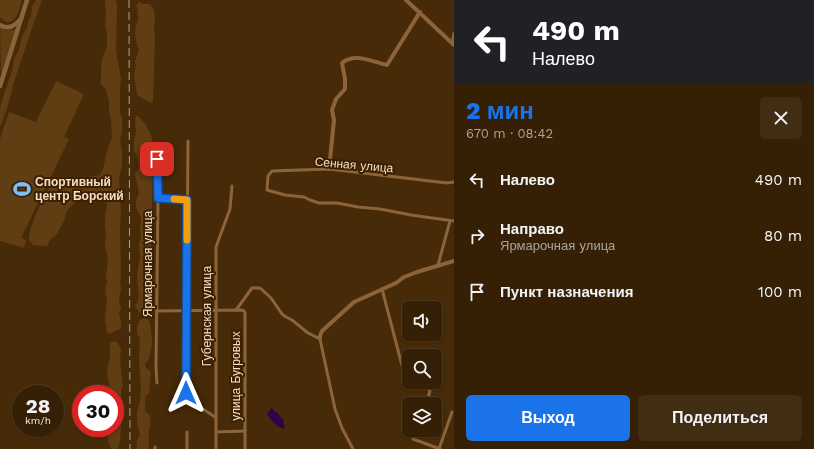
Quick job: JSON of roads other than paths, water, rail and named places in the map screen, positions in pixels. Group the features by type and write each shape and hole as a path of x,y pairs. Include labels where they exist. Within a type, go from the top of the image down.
{"main road":[{"path":"0,86 27,0"},
{"path":"0,25 10,28 17,24 21,18"}],"street":[{"path":"406,0 454,44"},
{"path":"330,169 334,120 332,110 336,99 344,89 346,78 342,62 346,59 362,58 386,65 420,12"},
{"path":"454,33 452,43 454,44"},
{"path":"188,141 186,393 188,399 215,417"},
{"name":"Ярмарочная улица","path":"157,146 157,382"},
{"name":"Сенная улица","path":"450,221 380,209 362,208 336,203 319,203 304,197 285,195 267,190 268,176 272,171 330,169 447,183 454,182"},
{"name":"Губернская улица","path":"216,449 216,247 230,209 232,186"},
{"path":"158,198 187,200"},
{"path":"438,265 450,221 454,221"},
{"path":"353,449 342,428 335,409 320,339 322,331 352,303 396,283 404,277 454,261"},
{"path":"157,311 236,310 252,288 260,288 271,298 282,314 308,333 320,339"},
{"path":"382,289 402,366"},
{"name":"улица Бугровых","path":"236,310 241,310 246,313 246,449"},
{"path":"414,437 413,440 439,449 452,412"},
{"path":"216,432 245,431"},
{"path":"187,432 187,449"}],"railway":[{"path":"129,0 130,449"}],"place":[{"name":"Спортивный центр Борский","path":"22,189"}]}
